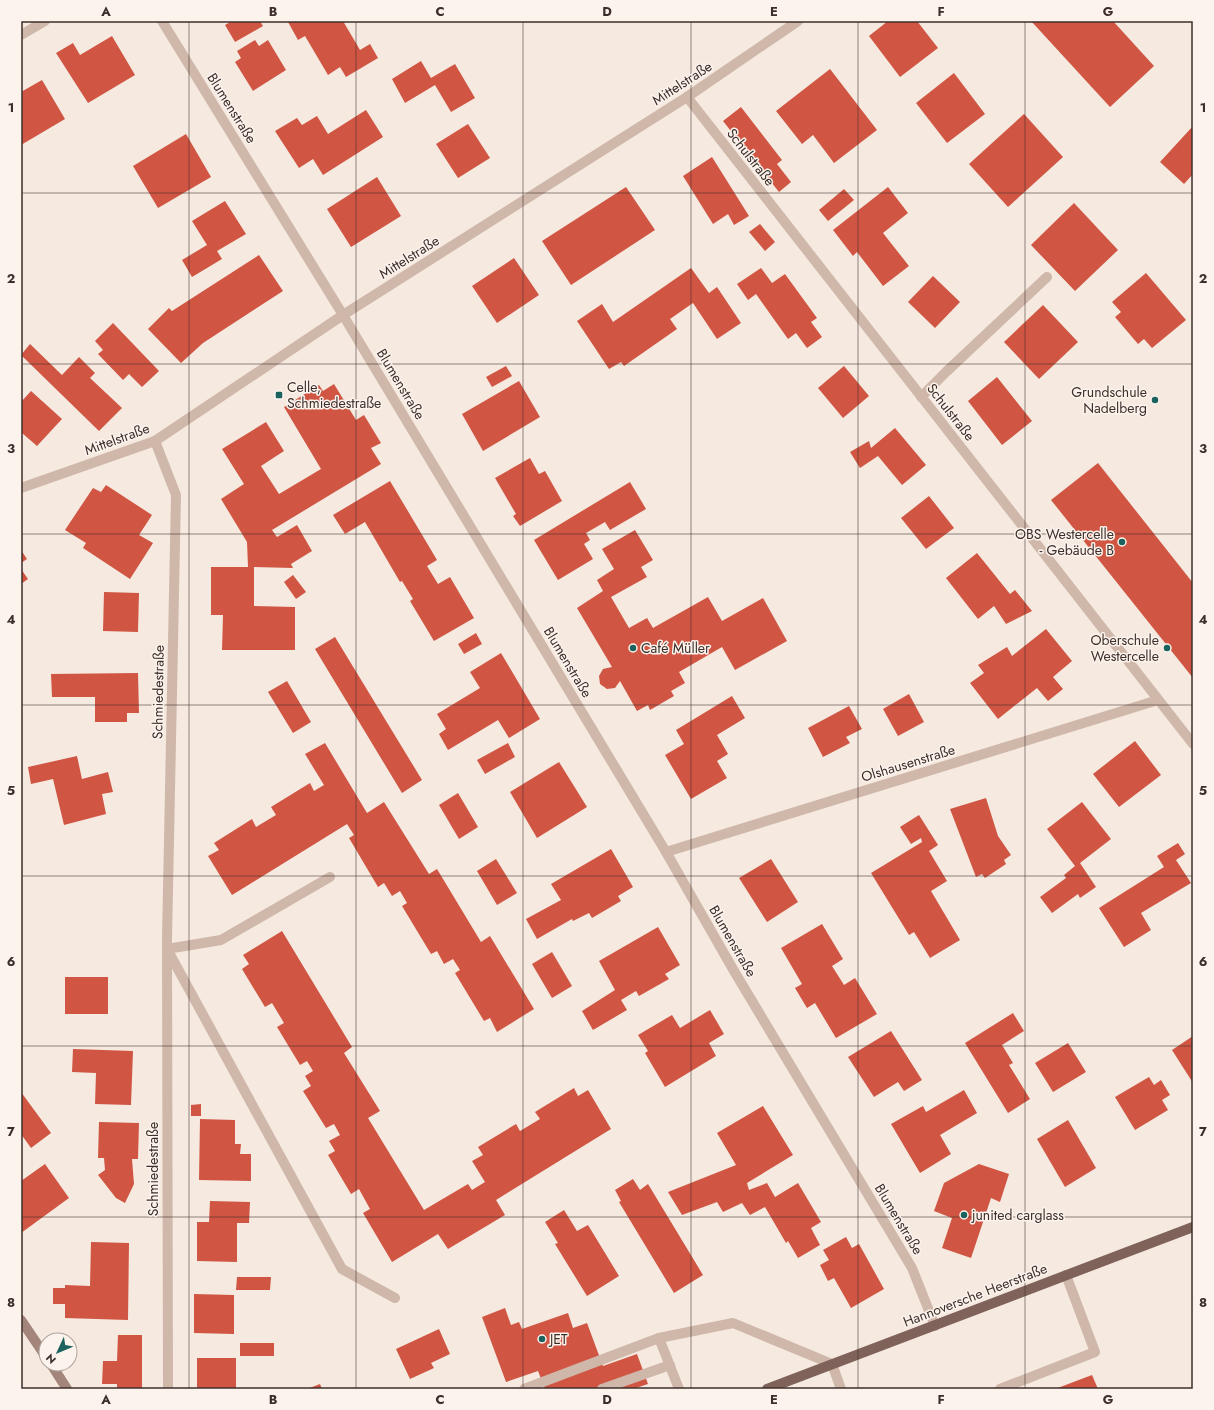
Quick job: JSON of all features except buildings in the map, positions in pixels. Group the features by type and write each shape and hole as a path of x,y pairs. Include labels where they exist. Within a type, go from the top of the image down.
{"main road":[{"name":"Hannoversche Heerstraße","path":"767,1389 1193,1227"},
{"path":"21,1320 38,1345"},
{"path":"56,1372 67,1389"}],"street":[{"path":"21,35 45,21"},
{"name":"Blumenstraße","path":"162,21 343,315 666,852 738,978 912,1268 935,1326"},
{"name":"Mittelstraße","path":"21,488 155,441 343,315 687,97 798,21"},
{"name":"Schulstraße","path":"687,97 1193,744"},
{"path":"921,397 1047,277"},
{"name":"Schmiedestraße","path":"155,441 176,495 167,948 168,1389"},
{"name":"Olshausenstraße","path":"666,852 1158,700"},
{"path":"167,948 221,940 330,877"},
{"name":"Schmiedestraße","path":"167,948 342,1269 396,1298"},
{"path":"1000,1389 1095,1352 1066,1275"},
{"path":"524,1389 659,1338 733,1323 832,1364 841,1389"},
{"path":"659,1338 678,1389"},
{"path":"602,1389 670,1365"}],"place":[{"name":"Celle, Schmiedestraße","path":"279,395"},
{"name":"Grundschule Nadelberg","path":"1155,400"},
{"name":"OBS Westercelle - Gebäude B","path":"1122,542"},
{"name":"Café Müller","path":"633,648"},
{"name":"Oberschule Westercelle","path":"1167,648"},
{"name":"junited carglass","path":"964,1215"},
{"name":"JET","path":"542,1339"}]}
